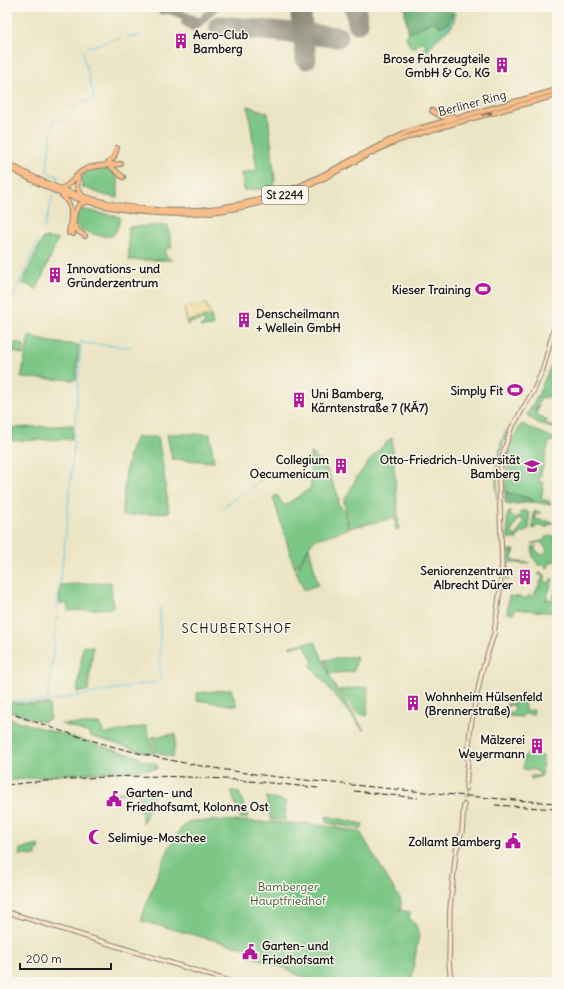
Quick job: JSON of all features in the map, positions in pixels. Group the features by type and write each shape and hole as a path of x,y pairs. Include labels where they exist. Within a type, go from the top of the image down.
{"main road":[{"name":"Berliner Ring","path":"395,140 424,126 557,90"},
{"name":"Berliner Ring","path":"395,140 557,95"},
{"path":"432,111 443,117 458,117"},
{"name":"St 2244","path":"7,166 32,180 86,199 113,206 135,210 191,212 246,203 283,193 320,177 395,140"},
{"path":"108,166 114,158 117,148"},
{"name":"St 2244","path":"7,163 59,190"},
{"path":"78,175 77,188 86,199 78,206 74,215 74,224 71,234 71,206 59,190 70,184 78,175 87,168 121,164"},
{"path":"108,166 123,177"},
{"path":"74,224 78,231 84,236"},
{"path":"466,788 470,731 473,713 482,672 494,634 500,590 502,557 500,489 501,463 512,429 531,397 541,374 557,317"},
{"path":"451,982 449,962 450,908 456,852 462,831 464,805"},
{"path":"7,912 232,982"}],"green space":[{"path":"405,7 448,7 453,12 450,20 445,25 439,27 438,23 431,22 409,33 405,16"},
{"path":"453,12 456,14 452,26 434,42 421,60 419,59 426,45 425,42 420,42 417,46 411,48 406,38 408,28 410,33 431,22 448,23"},
{"path":"248,106 268,113 275,181 274,185 264,189 244,190 241,173 257,170"},
{"path":"101,169 111,169 118,179 118,198 104,195 82,187 82,178 86,173"},
{"path":"80,209 120,217 115,233 110,236 105,236 89,233 79,228 75,221 77,212"},
{"path":"168,225 172,247 166,249 165,254 172,260 129,260 128,227"},
{"path":"43,238 58,239 37,289 22,283"},
{"path":"211,316 213,326 201,327 200,326 205,325 204,320 189,323 187,325 187,321"},
{"path":"29,336 50,342 79,345 76,380 21,378"},
{"path":"16,342 24,345 23,355 12,351"},
{"path":"551,365 557,367 553,373 557,374 557,395 553,394 551,398 548,397 548,395 545,398 541,397 534,412 539,405 536,416 547,419 546,424 554,427 552,428 538,423 527,415 539,393"},
{"name":"Otto-Friedrich-Universität Bamberg","path":"522,424 553,438 552,442 549,442 539,481 544,483 541,499 549,501 548,503 551,503 550,505 535,502 532,499 508,494 505,491 507,465 511,447 517,430"},
{"path":"73,425 72,439 11,441 12,428"},
{"path":"505,431 507,432 501,450 497,470 497,501 496,483 497,466"},
{"path":"167,434 210,434 214,462 172,459"},
{"path":"137,437 158,437 169,512 122,516 124,487 130,451"},
{"path":"392,438 399,529 396,530 395,518 349,528 344,501 357,477 372,457"},
{"path":"310,453 314,454 318,460 323,461 339,497 338,504 344,510 348,529 316,539 312,542 295,569 273,497 277,495 284,506 311,488"},
{"path":"505,491 529,498 535,502 508,505 505,502"},
{"path":"510,511 510,515 513,517 514,516 517,518 519,516 511,533 517,536 517,539 508,539 507,516"},
{"path":"521,511 527,511 529,513 529,529 518,536 517,535 524,520 518,518"},
{"path":"535,511 540,512 539,514 536,513 535,519 552,522 552,524 548,525 548,527 535,526 535,529 532,528"},
{"path":"545,537 556,537 554,541 557,542 557,560 554,563 551,561 547,569 543,563 539,566 533,557 532,547 537,546 534,549 542,555 547,550 541,542 532,543 543,541"},
{"path":"309,547 318,585 304,590 296,572"},
{"path":"508,550 513,550 511,559 515,550 512,558 517,561 512,560 519,562 530,563 524,564 509,562 509,578 506,580"},
{"path":"540,573 545,575 545,581 549,583 552,578 553,579 546,601 548,599 552,600 557,587 557,613 515,609 514,613 507,613 509,596 527,598 529,595 533,597 543,577 538,574"},
{"path":"111,582 113,608 68,611 68,604 59,603 61,585"},
{"path":"315,642 333,683 364,730 310,665 313,662 304,644 290,648 290,646"},
{"path":"83,646 93,647 88,690 77,693"},
{"path":"357,656 354,671 330,674 325,660"},
{"path":"368,687 367,716 357,713 339,690"},
{"path":"231,689 237,706 197,700 197,693"},
{"path":"522,692 524,692 525,711 534,710 533,715 523,714 522,717 509,716 509,712 513,712 515,706 512,704 507,707 506,704 514,703 518,699 522,699"},
{"path":"7,703 49,704 50,719 42,722 7,710"},
{"path":"7,718 139,757 140,760 157,765 157,769 58,775 7,781"},
{"path":"61,724 101,724 103,734 146,726 155,753 152,754 92,737 87,732"},
{"path":"176,734 173,757 157,752 152,737"},
{"path":"527,754 543,756 542,776 531,779 531,776 540,776 539,772 536,770 523,769 524,757"},
{"path":"154,791 155,794 143,823 138,792 103,796 119,792"},
{"path":"231,791 239,792 248,818 240,818"},
{"path":"266,797 286,801 285,820 271,820"},
{"path":"326,816 363,824 362,829 327,823"},
{"name":"Bamberger Hauptfriedhof","path":"213,820 313,824 360,832 401,901 400,910 410,912 409,919 416,925 419,934 411,982 311,982 287,969 247,955 248,949 141,921 160,867 167,851 182,827 192,821"},
{"path":"39,845 39,850 36,850 36,856 20,855 20,849"}],"sand":[{"path":"206,304 211,316 187,321 184,308"}],"waterway":[{"path":"421,59 431,38 449,26 452,17"},
{"path":"127,37 140,36"},
{"path":"88,47 120,38"},
{"path":"71,107 92,100 94,97 83,54 84,52"},
{"path":"57,181 58,176 50,174 47,171 51,134 54,121 65,119 67,117"},
{"path":"44,228 53,195"},
{"path":"7,310 38,242"},
{"path":"81,340 81,343 131,347"},
{"path":"74,437 81,345"},
{"path":"67,520 74,442"},
{"path":"223,507 261,480"},
{"path":"57,610 67,522"},
{"path":"160,607 160,679"},
{"path":"48,699 57,615"},
{"path":"136,685 156,682"},
{"path":"51,701 132,686"},
{"path":"7,701 49,701"}],"taxiway":[{"path":"162,11 172,11 167,7"},
{"path":"172,11 200,22 215,7"},
{"path":"185,22 193,27 197,25"}],"runway":[{"path":"300,7 306,59"},
{"path":"355,7 358,23"},
{"path":"219,26 338,37"}],"tunnel":[{"path":"464,805 466,788"}],"railway":[{"path":"7,712 64,732 121,749 213,768 266,776 465,796 557,803"},
{"path":"7,785 82,778 157,776 235,780 318,788"},
{"path":"354,791 418,798"},
{"path":"495,805 557,809"}],"place":[{"name":"Aero-Club Bamberg","path":"181,41"},
{"name":"Brose Fahrzeugteile GmbH & Co. KG","path":"502,65"},
{"name":"Innovations- und Gründerzentrum","path":"55,275"},
{"name":"Kieser Training","path":"483,289"},
{"name":"Denscheilmann + Wellein GmbH","path":"244,320"},
{"name":"Simply Fit","path":"515,390"},
{"name":"Uni Bamberg, Kärntenstraße 7 (KÄ7)","path":"299,400"},
{"name":"Collegium Oecumenicum","path":"341,466"},
{"name":"Otto-Friedrich-Universität Bamberg","path":"532,466"},
{"name":"Seniorenzentrum Albrecht Dürer","path":"525,577"},
{"name":"Wohnheim Hülsenfeld (Brennerstraße)","path":"413,703"},
{"name":"Mälzerei Weyermann","path":"537,746"},
{"name":"Garten- und Friedhofsamt, Kolonne Ost","path":"114,799"},
{"name":"Selimiye-Moschee","path":"96,837"},
{"name":"Zollamt Bamberg","path":"513,841"},
{"name":"Garten- und Friedhofsamt","path":"250,952"}],"district":[{"name":"SCHUBERTSHOF","path":"237,628"}]}
